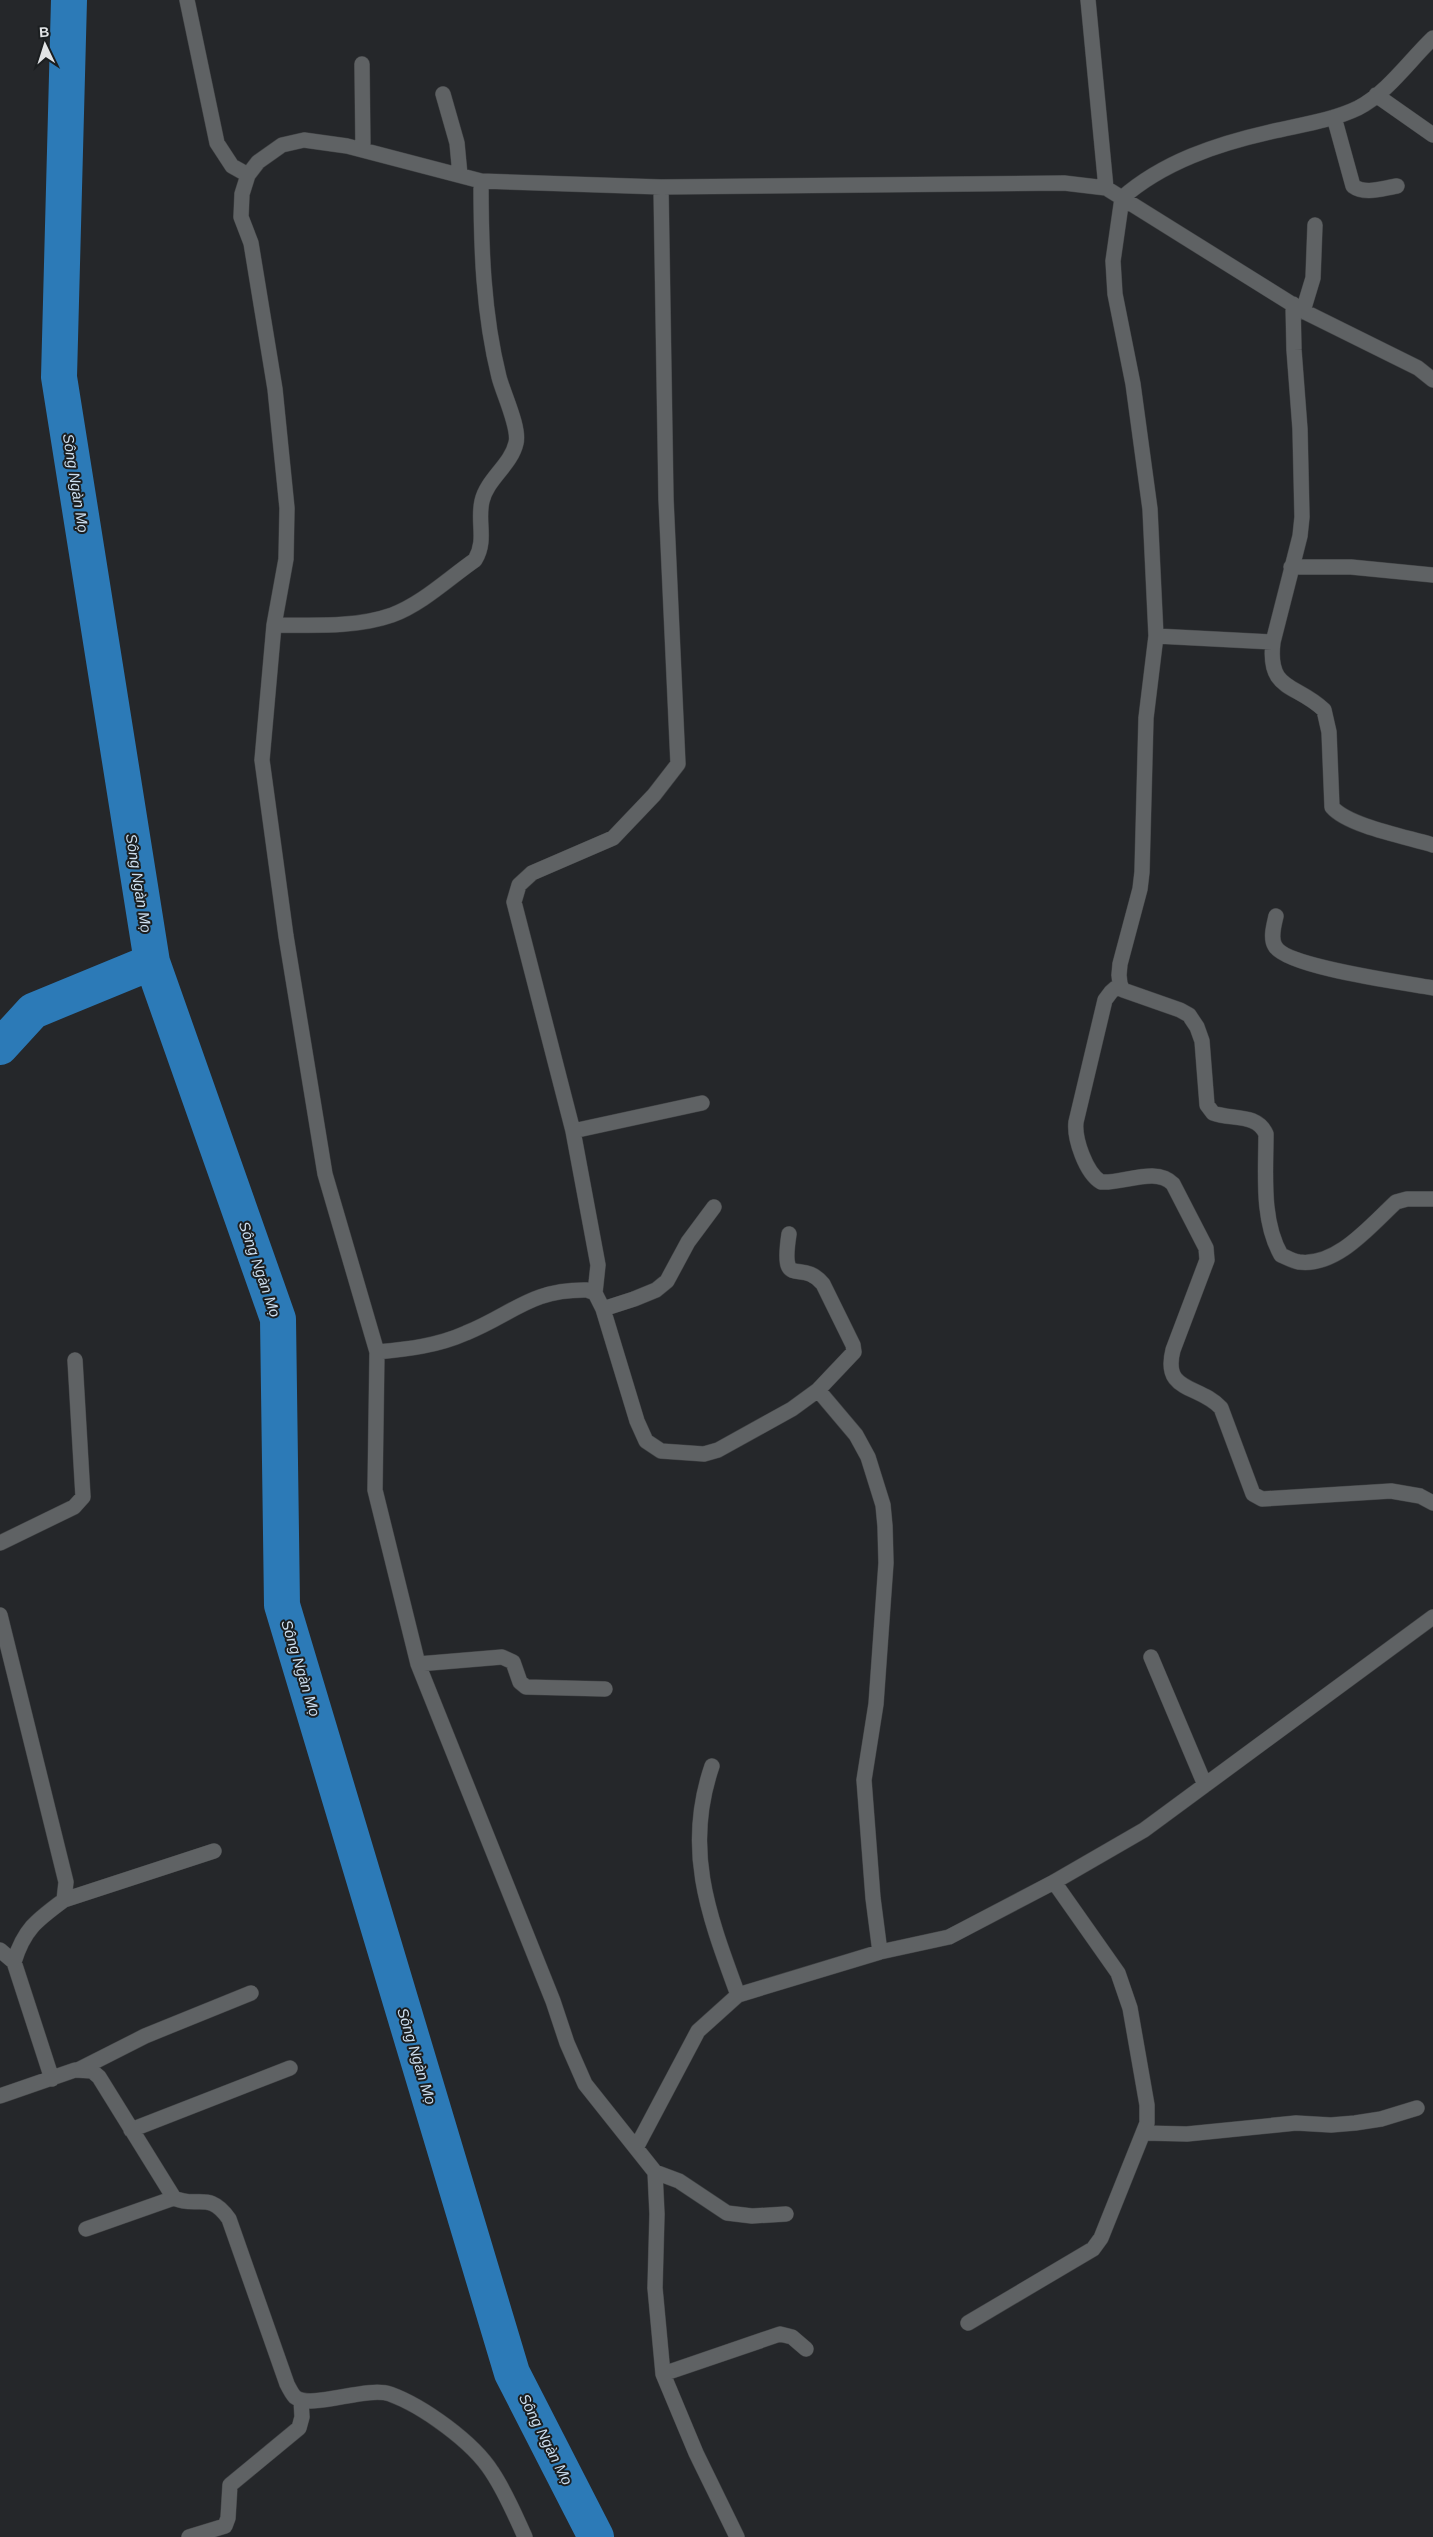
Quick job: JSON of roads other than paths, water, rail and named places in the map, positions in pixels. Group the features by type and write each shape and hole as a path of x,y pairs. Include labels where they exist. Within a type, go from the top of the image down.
{"street":[{"path":"187,0 217,142 232,166 248,175"},
{"path":"1088,0 1106,188"},
{"path":"1433,38 1376,96 1358,108 1334,117 1210,149 1160,170 1138,184 1122,198 1113,261 1116,294 1133,384 1150,509 1156,636 1146,718 1142,872 1136,906 1120,964 1120,984 1124,990 1132,994 1180,1010 1189,1015 1197,1027 1202,1041 1207,1105 1213,1113 1256,1120 1263,1126 1266,1134 1266,1192 1270,1229 1281,1255 1298,1262 1311,1262 1328,1256 1346,1246 1396,1202 1406,1199 1433,1199"},
{"path":"362,64 363,150"},
{"path":"443,94 457,143 460,174"},
{"path":"1376,96 1433,135"},
{"path":"1334,117 1353,186 1360,191 1396,186"},
{"path":"786,2214 752,2216 727,2213 678,2181 655,2172 585,2084 570,2052 553,2001 418,1664 375,1490 374,1422 377,1352 325,1174 286,936 262,760 274,625 286,559 287,508 275,388 251,243 241,217 242,194 248,175 258,162 282,145 304,140 363,150 481,181 661,187 1064,183 1106,188 1298,308 1418,368 1433,380"},
{"path":"274,625 364,622 392,615 420,599 475,560 480,551 483,498 510,459 516,435 499,377 486,298 481,247 481,181"},
{"path":"661,187 666,499 678,764 654,794 613,838 532,873 519,885 514,902 573,1131 598,1265 595,1293 603,1309 637,1421 646,1441 661,1451 704,1454 718,1450 792,1409 818,1390 851,1358 854,1352 853,1345 823,1284 818,1278 790,1269 787,1265 785,1259 790,1234"},
{"path":"1315,225 1313,278 1298,308 1294,350 1300,429 1302,517 1300,536 1273,642 1271,658 1277,677 1319,704 1327,717 1332,807 1343,817 1356,822 1433,845"},
{"path":"1292,566 1351,568 1433,575"},
{"path":"1156,636 1273,642"},
{"path":"1276,916 1273,938 1274,946 1279,952 1345,973 1433,988"},
{"path":"1120,984 1105,1000 1076,1122 1076,1137 1089,1167 1096,1179 1101,1182 1157,1176 1166,1178 1173,1184 1206,1248 1205,1270 1170,1359 1172,1375 1179,1384 1213,1399 1221,1408 1253,1494 1262,1498 1391,1491 1420,1496 1433,1503"},
{"path":"573,1131 702,1103"},
{"path":"603,1309 634,1300 656,1290 667,1280 688,1242 714,1207"},
{"path":"377,1352 421,1348 451,1340 536,1296 580,1290 595,1293"},
{"path":"0,1544 74,1507 83,1497 75,1360"},
{"path":"818,1390 856,1435 868,1457 882,1505 885,1526 886,1563 876,1704 864,1780 873,1898 880,1952"},
{"path":"0,1615 66,1882 64,1900"},
{"path":"636,2148 698,2031 738,1995 880,1952 949,1937 1054,1882 1144,1830 1433,1618"},
{"path":"418,1664 507,1657 513,1662 520,1682 531,1689 605,1690"},
{"path":"1151,1657 1205,1785"},
{"path":"712,1766 702,1802 700,1866 702,1885 715,1932 738,1995"},
{"path":"14,1962 20,1942 28,1930 64,1900 214,1851"},
{"path":"968,2323 1094,2249 1101,2238 1147,2123 1146,2105 1126,1995 1118,1973 1054,1882"},
{"path":"0,1950 14,1962 52,2079"},
{"path":"0,2096 80,2069 145,2036 251,1993"},
{"path":"132,2130 290,2068"},
{"path":"80,2069 92,2071 98,2077 174,2198"},
{"path":"1144,2133 1186,2134 1296,2123 1331,2125 1356,2123 1381,2119 1417,2108"},
{"path":"655,2172 657,2214 654,2288 663,2374 696,2453 737,2537"},
{"path":"86,2229 174,2198 187,2202 209,2202 220,2208 229,2219 287,2384 296,2397 301,2400 316,2400 355,2393 387,2393 421,2409 464,2442 491,2470 525,2537"},
{"path":"663,2374 780,2334 792,2336 806,2350"},
{"path":"189,2537 224,2526 228,2518 230,2485 299,2428 302,2417 301,2400"}],"waterway":[{"name":"Sông Ngàn Mọ","path":"69,0 59,377 152,962 278,1319 282,1605 512,2373 596,2537"},
{"path":"0,1047 33,1011 152,962"}]}
